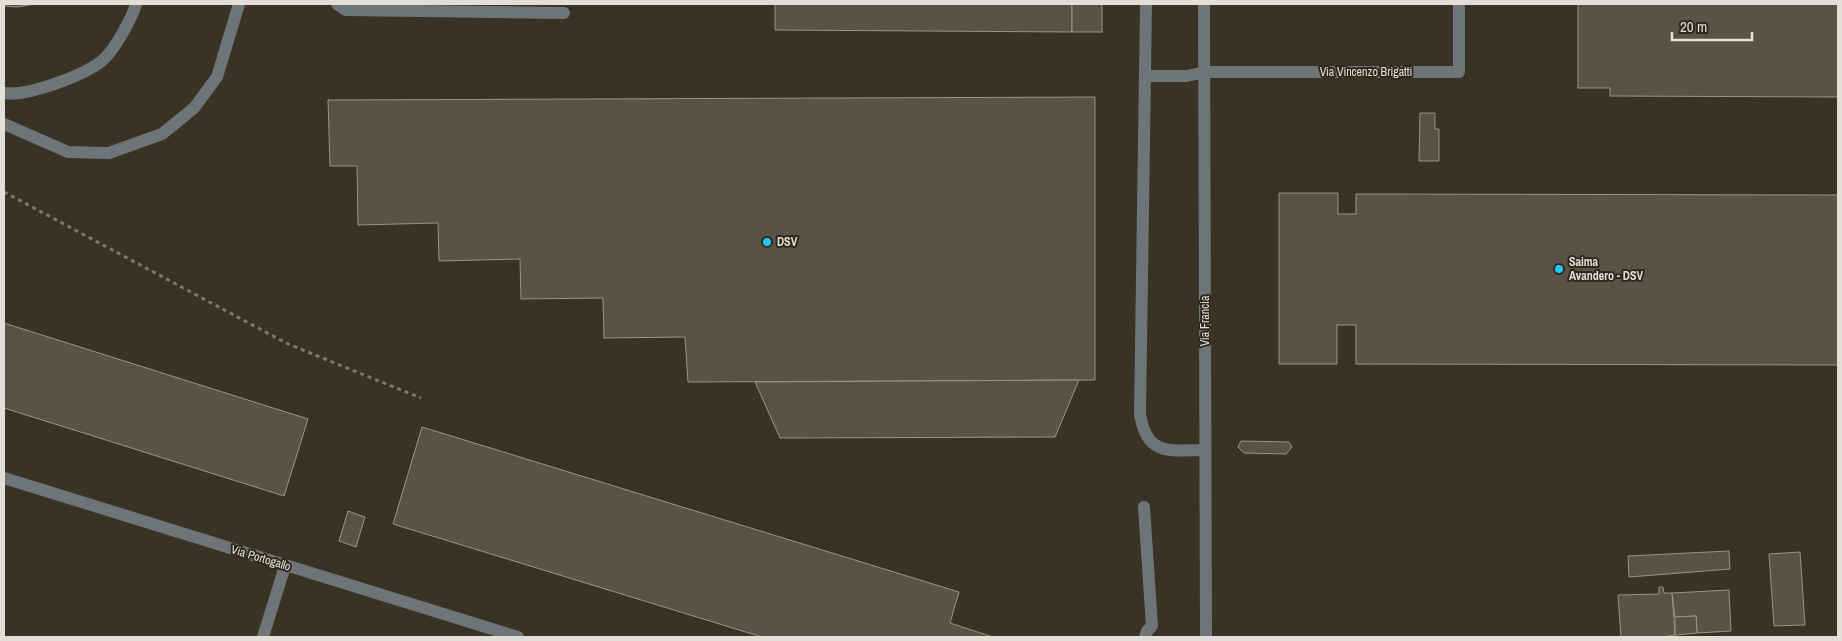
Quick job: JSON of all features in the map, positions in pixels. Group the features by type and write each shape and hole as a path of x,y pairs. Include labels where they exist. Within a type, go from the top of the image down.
{"street":[{"path":"4,93 44,89 105,58 133,14 136,4"},
{"path":"4,124 68,152 109,153 162,134 194,108 217,77 239,4"},
{"path":"337,4 346,10 564,13"},
{"path":"1146,4 1140,414 1142,428 1154,446 1162,450 1205,450"},
{"name":"Via Francia","path":"1204,4 1206,637"},
{"name":"Via Vincenzo Brigatti","path":"1204,72 1459,72 1459,4"},
{"path":"1145,76 1187,76 1204,72"},
{"name":"Via Portogallo","path":"4,478 518,637"},
{"path":"1144,507 1152,626 1147,631 1145,637"},
{"path":"263,637 285,566"}],"path":[{"path":"4,192 288,344 421,398"}],"building":[{"path":"4,4 35,4 17,7 4,6"},
{"path":"775,4 1072,4 1072,32 775,30"},
{"path":"1072,4 1102,4 1102,32 1072,32"},
{"path":"1578,4 1838,4 1838,97 1610,96 1610,88 1578,88"},
{"name":"DSV","path":"1095,97 1095,380 688,382 685,337 604,338 603,298 521,299 520,259 439,261 438,223 358,225 357,166 330,166 328,100"},
{"path":"1420,113 1435,113 1435,129 1439,129 1439,161 1419,161"},
{"name":"Saima Avandero - DSV","path":"1279,193 1338,193 1338,214 1356,214 1356,194 1838,195 1838,365 1356,364 1356,325 1337,325 1337,364 1279,364"},
{"path":"4,323 308,419 284,496 4,408"},
{"path":"1079,380 1055,437 780,438 755,382"},
{"path":"422,427 959,592 950,623 993,637 762,637 393,524"},
{"path":"1241,441 1289,442 1292,447 1286,454 1244,453 1238,447"},
{"path":"348,511 365,517 356,547 339,541"},
{"path":"1729,551 1730,569 1629,577 1628,556"},
{"path":"1800,552 1805,625 1774,626 1769,554"},
{"path":"1659,587 1663,587 1664,593 1672,593 1675,635 1621,637 1618,595 1659,594"},
{"path":"1729,590 1731,631 1697,633 1696,616 1675,617 1672,593"},
{"path":"1696,616 1697,633 1675,635 1675,617"}],"place":[{"name":"DSV","path":"767,242"},
{"name":"Saima Avandero - DSV","path":"1559,269"}]}
